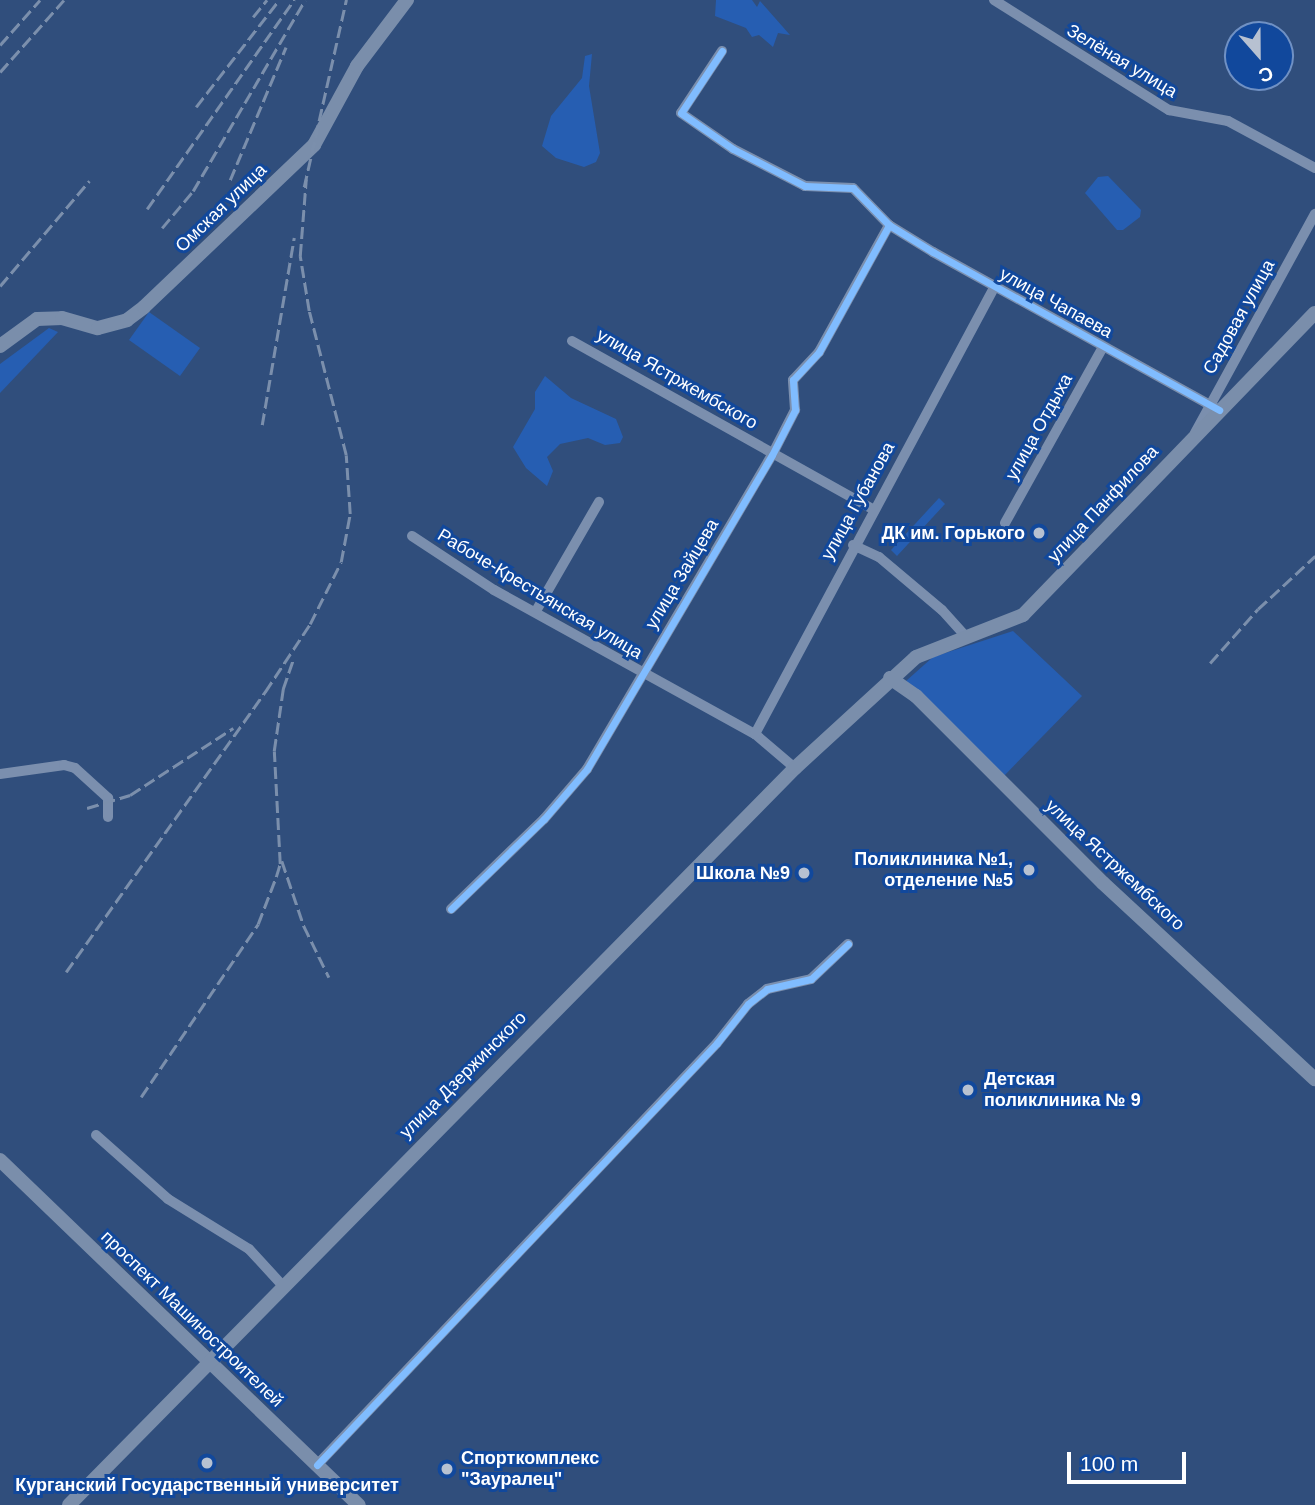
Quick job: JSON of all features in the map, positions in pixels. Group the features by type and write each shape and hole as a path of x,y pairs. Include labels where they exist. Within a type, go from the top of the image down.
{"main road":[{"name":"Омская улица","path":"0,346 37,319 62,318 99,328 127,320 144,307 314,145 357,66 407,0"},
{"name":"улица Панфилова","path":"890,678 929,649 1023,615 1193,436 1214,407 1315,313"},
{"name":"улица Дзержинского","path":"69,1505 795,768 890,678"},
{"name":"улица Ястржембского","path":"890,678 916,696 1103,883 1315,1079"},
{"name":"проспект Машиностроителей","path":"0,1160 359,1505"}],"street":[{"name":"Зелёная улица","path":"994,0 1170,110 1228,121 1315,168"},
{"name":"улица Чапаева","path":"722,51 681,113 733,149 805,186 853,188 889,226 1214,407"},
{"name":"Садовая улица","path":"1214,407 1315,214"},
{"name":"улица Зайцева","path":"451,909 577,784 772,455 795,410 793,380 819,352 889,226"},
{"name":"улица Губанова","path":"755,734 853,545 995,286"},
{"name":"улица Ястржембского","path":"572,341 874,510"},
{"name":"улица Отдыха","path":"1005,523 1103,347"},
{"path":"536,611 599,502"},
{"name":"Рабоче-Крестьянская улица","path":"412,536 641,673 755,734 795,768"},
{"path":"853,545 888,565 943,610 965,637"},
{"path":"0,774 64,765 75,768 108,798 108,817"},
{"path":"317,1465 691,1070 748,1004 767,989 811,979 848,944"},
{"path":"96,1135 168,1199 249,1250 284,1287"}],"shaded area":[{"path":"716,0 752,0 757,7 760,1 790,35 778,33 773,47 759,35 752,37 746,28 715,16"},
{"path":"592,54 589,86 600,153 596,162 584,167 556,158 542,146 551,116 582,78 585,56"},
{"path":"1108,176 1141,210 1140,217 1123,230 1117,230 1085,193 1098,177"},
{"path":"149,312 200,348 180,376 129,340"},
{"path":"49,328 58,332 0,393 0,364"},
{"path":"545,376 571,398 616,419 623,437 620,443 605,445 588,438 560,444 547,457 553,471 547,486 526,468 513,447 535,409 535,392"},
{"path":"939,498 945,504 897,556 891,550"},
{"path":"1013,631 1082,696 1000,780 906,681 933,657"}],"railway":[{"path":"0,45 40,0"},
{"path":"0,72 64,0"},
{"path":"253,17 267,0"},
{"path":"196,107 279,0"},
{"path":"147,209 294,0"},
{"path":"162,228 193,191 305,0"},
{"path":"304,187 346,0"},
{"path":"230,180 286,47"},
{"path":"66,972 265,692 310,624 341,562 350,514 346,455 309,311 300,256 306,179"},
{"path":"0,286 89,181"},
{"path":"262,425 294,238"},
{"path":"1210,663 1258,609 1315,556"},
{"path":"141,1097 258,924 276,877 280,864 274,751 283,689 293,660"},
{"path":"87,808 130,795 233,728"},
{"path":"282,861 304,926 329,977"}],"cycle path":[{"path":"722,51 681,113 733,149 805,186 853,188 889,225 933,252 1219,410"},
{"path":"451,909 544,819 587,769 772,455 795,410 793,380 819,352 889,225"},
{"path":"317,1465 717,1043 748,1004 767,989 811,979 848,944"}],"place":[{"name":"ДК им. Горького","path":"1039,533"},
{"name":"Поликлиника №1, отделение №5","path":"1029,870"},
{"name":"Школа №9","path":"804,873"},
{"name":"Детская поликлиника № 9","path":"968,1090"},
{"name":"Курганский Государственный университет","path":"207,1463"},
{"name":"Спорткомплекс \"Зауралец\"","path":"447,1469"}]}
